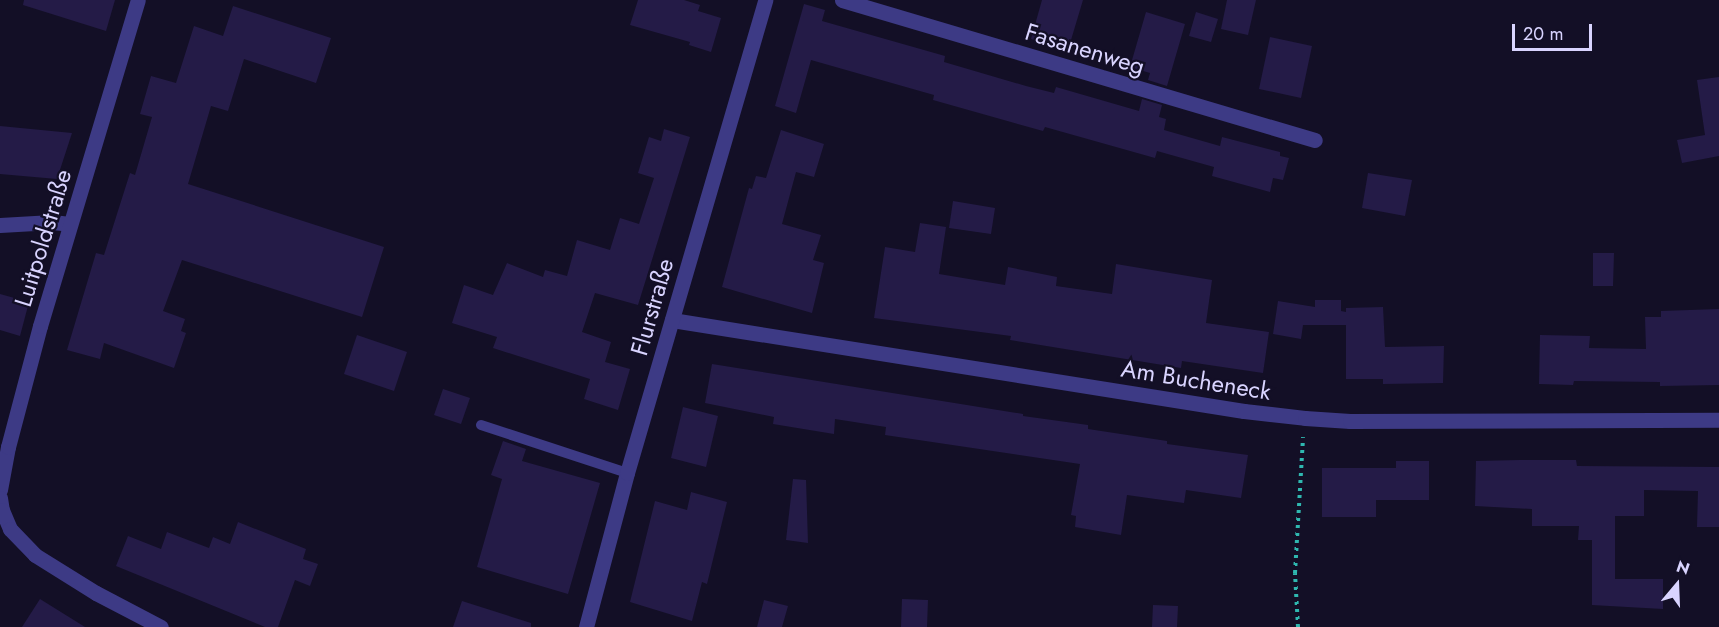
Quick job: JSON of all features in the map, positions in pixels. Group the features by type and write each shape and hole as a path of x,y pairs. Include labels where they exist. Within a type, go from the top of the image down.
{"street":[{"name":"Luitpoldstraße","path":"0,490 4,446 138,0"},
{"name":"Flurstraße","path":"586,627 627,473 765,0"},
{"name":"Fasanenweg","path":"842,0 1315,140"},
{"path":"0,225 52,222 70,224"},
{"name":"Am Bucheneck","path":"672,320 1244,411 1305,418 1350,421 1719,420"},
{"path":"0,498 10,529 35,555 96,592 161,627"}],"lane":[{"path":"481,425 627,473"}],"path":[{"path":"1298,627 1295,573 1305,418"}],"building":[{"path":"24,0 115,0 106,31 23,5"},
{"path":"638,0 684,0 700,5 698,11 721,18 711,52 689,45 690,42 630,25"},
{"path":"1042,0 1083,0 1068,50 1031,39"},
{"path":"1227,0 1256,0 1248,35 1221,29"},
{"path":"804,4 825,10 822,21 945,56 944,62 1026,86 1054,93 1056,87 1139,111 1142,99 1162,105 1159,117 1166,119 1164,130 1220,146 1222,137 1280,152 1280,156 1289,158 1283,180 1273,178 1270,192 1212,176 1214,167 1157,151 1155,158 1045,127 1043,131 933,100 934,95 811,60 796,113 775,106"},
{"path":"233,6 331,38 316,83 244,59 228,111 211,106 188,184 384,247 362,317 182,260 163,311 185,319 181,331 186,333 174,368 104,343 100,359 67,350 96,253 104,255 130,173 135,175 152,117 140,114 151,76 176,83 194,26 223,36"},
{"path":"1146,12 1185,24 1167,86 1148,80 1150,73 1130,67"},
{"path":"1196,12 1218,19 1211,42 1189,36"},
{"path":"1270,37 1312,46 1301,98 1259,89"},
{"path":"1719,77 1719,156 1682,163 1677,140 1705,135 1697,80"},
{"path":"0,126 72,133 57,179 0,174"},
{"path":"664,129 690,137 638,305 595,293 582,332 611,342 605,362 630,369 618,410 584,399 590,379 493,348 497,337 452,323 464,285 493,295 507,263 543,277 545,270 567,276 577,240 610,250 620,218 639,224 654,178 638,173 649,137 661,141"},
{"path":"781,130 824,144 814,177 796,172 782,224 821,235 813,260 824,263 812,313 722,287 749,188 752,189 756,176 766,178"},
{"path":"1368,173 1412,180 1405,216 1362,208"},
{"path":"953,201 995,208 991,234 949,228"},
{"path":"920,223 946,227 939,274 1005,285 1008,267 1057,277 1056,286 1112,294 1116,264 1212,280 1206,323 1269,332 1263,373 1182,361 1181,368 1010,340 1011,336 874,318 885,247 915,252"},
{"path":"1593,253 1614,253 1613,286 1593,286"},
{"path":"0,294 29,302 20,336 0,330"},
{"path":"1315,300 1341,300 1341,311 1346,312 1346,308 1383,307 1385,347 1444,346 1443,383 1383,384 1383,379 1346,379 1346,325 1303,325 1301,339 1273,334 1278,301 1315,307"},
{"path":"1719,309 1719,385 1660,386 1660,382 1574,381 1573,385 1539,384 1540,335 1590,336 1589,348 1646,349 1645,317 1661,317 1661,311"},
{"path":"357,335 407,352 394,391 344,374"},
{"path":"712,364 1088,425 1088,429 1167,441 1167,444 1248,455 1241,498 1186,490 1184,503 1127,495 1121,535 1075,527 1076,516 1071,515 1080,464 885,435 886,427 835,419 834,434 773,424 774,417 705,403"},
{"path":"443,389 470,398 461,424 434,415"},
{"path":"683,407 718,416 706,467 671,458"},
{"path":"503,441 526,449 522,461 600,483 568,594 477,567 502,479 491,475"},
{"path":"1576,460 1577,466 1719,467 1719,527 1697,527 1698,491 1644,490 1644,516 1615,516 1615,579 1663,579 1663,609 1592,605 1592,540 1578,540 1579,526 1532,526 1532,509 1475,506 1476,461"},
{"path":"1396,461 1429,461 1429,500 1376,500 1376,517 1322,517 1322,468 1396,468"},
{"path":"793,479 806,480 808,543 786,540"},
{"path":"691,492 727,502 707,584 702,582 692,621 630,602 655,501 687,510"},
{"path":"238,522 306,549 303,559 318,564 310,586 295,580 278,627 265,627 116,566 128,536 161,549 167,532 209,548 213,537 230,544"},
{"path":"40,599 85,627 22,627"},
{"path":"902,599 928,600 927,627 901,627"},
{"path":"764,600 788,606 782,627 757,627"},
{"path":"462,601 531,623 531,627 453,627"},
{"path":"1153,605 1178,606 1177,627 1152,627"}]}
